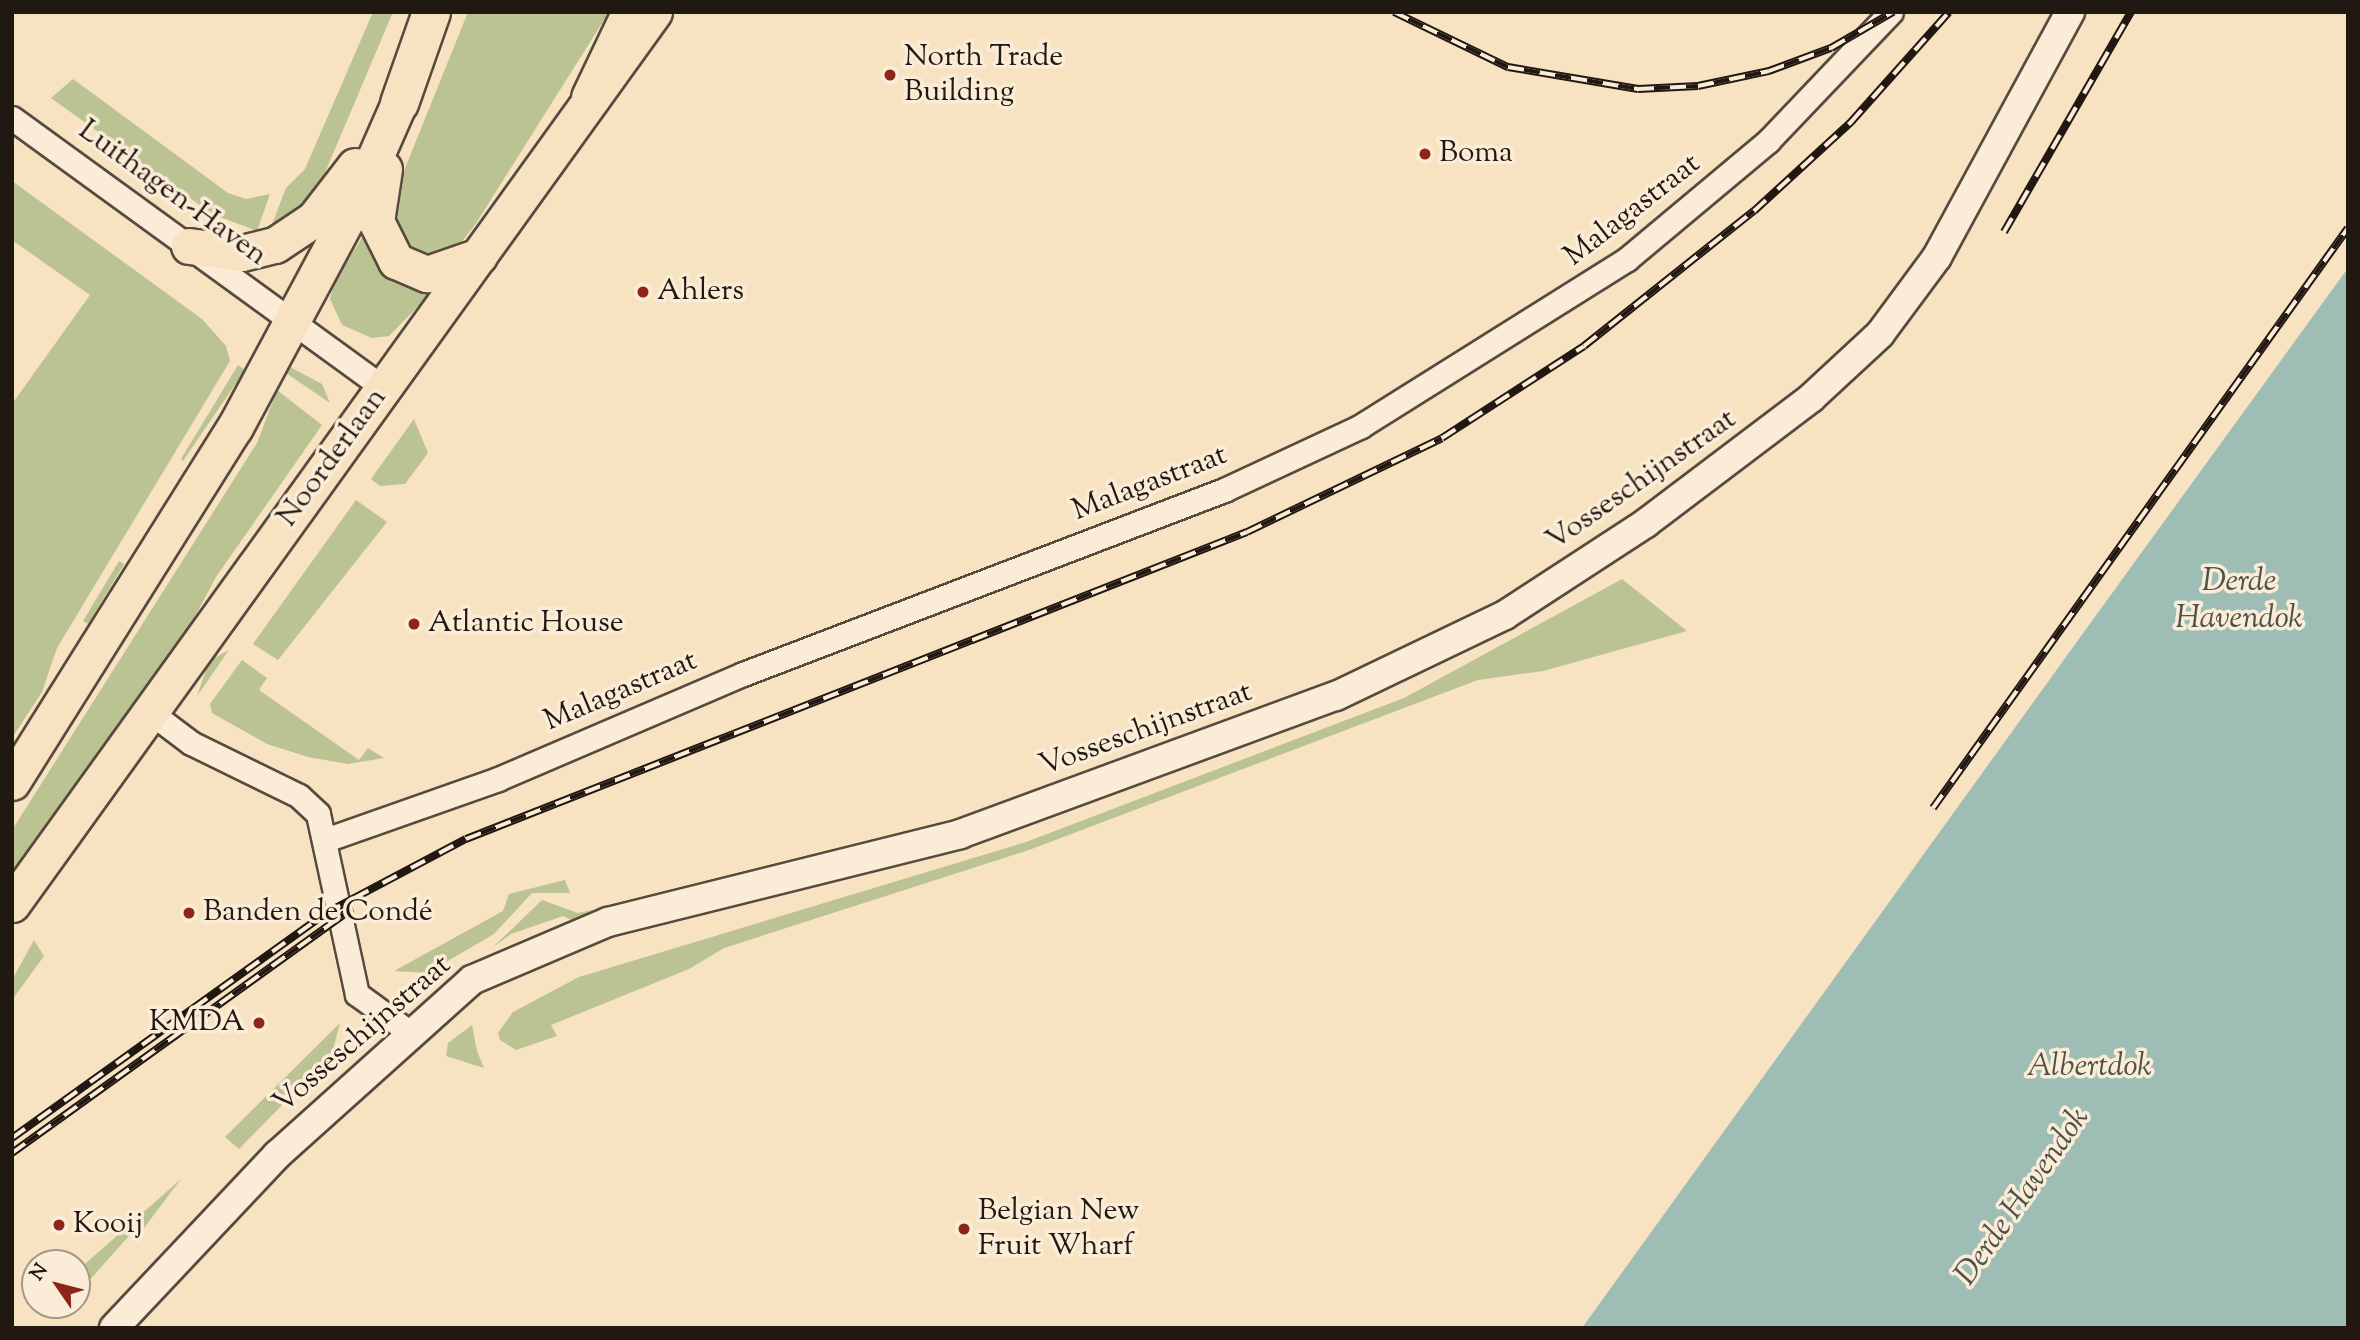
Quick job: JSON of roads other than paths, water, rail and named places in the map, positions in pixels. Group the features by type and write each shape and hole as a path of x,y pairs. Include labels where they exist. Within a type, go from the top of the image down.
{"highway":[{"path":"399,103 431,12"},
{"path":"591,98 632,12"}],"main road":[{"name":"Noorderlaan","path":"12,904 654,12"},
{"path":"189,246 242,253 296,233 331,199 399,103"},
{"path":"399,103 376,204 386,251 427,274 479,256"},
{"path":"12,782 235,427 294,321 399,103"}],"street":[{"name":"Malagastraat","path":"328,839 498,779 756,669 1224,490 1362,426 1627,259 1768,141 1891,12"},
{"name":"Vosseschijnstraat","path":"114,1328 277,1155 452,992 574,933 960,834 1336,696 1506,615 1736,459 1880,334 1937,257 2070,12"},
{"name":"Luithagen-Haven","path":"12,118 383,388"},
{"path":"150,712 191,743 299,796 318,814 328,839 357,994 409,1032"}],"water":[{"name":"Albertdok","path":"2348,268 2348,1328 1582,1328 2089,625"}],"railway":[{"path":"1394,12 1508,67 1638,89 1698,86 1769,71 1831,48 1893,12"},
{"path":"12,1138 326,913 466,839 1247,532 1442,438 1584,346 1754,211 1851,122 1949,12"},
{"path":"2004,232 2131,12"},
{"path":"1933,808 2348,228"},
{"path":"12,1153 347,912"}],"place":[{"name":"North Trade Building","path":"890,75"},
{"name":"Boma","path":"1425,154"},
{"name":"Ahlers","path":"643,292"},
{"name":"Atlantic House","path":"414,624"},
{"name":"Banden de Condé","path":"189,913"},
{"name":"KMDA","path":"259,1023"},
{"name":"Kooij","path":"59,1225"},
{"name":"Belgian New Fruit Wharf","path":"964,1229"}],"water label":[{"name":"Derde Havendok","path":"2239,602"},
{"name":"Derde Havendok","path":"2023,1197"}]}
